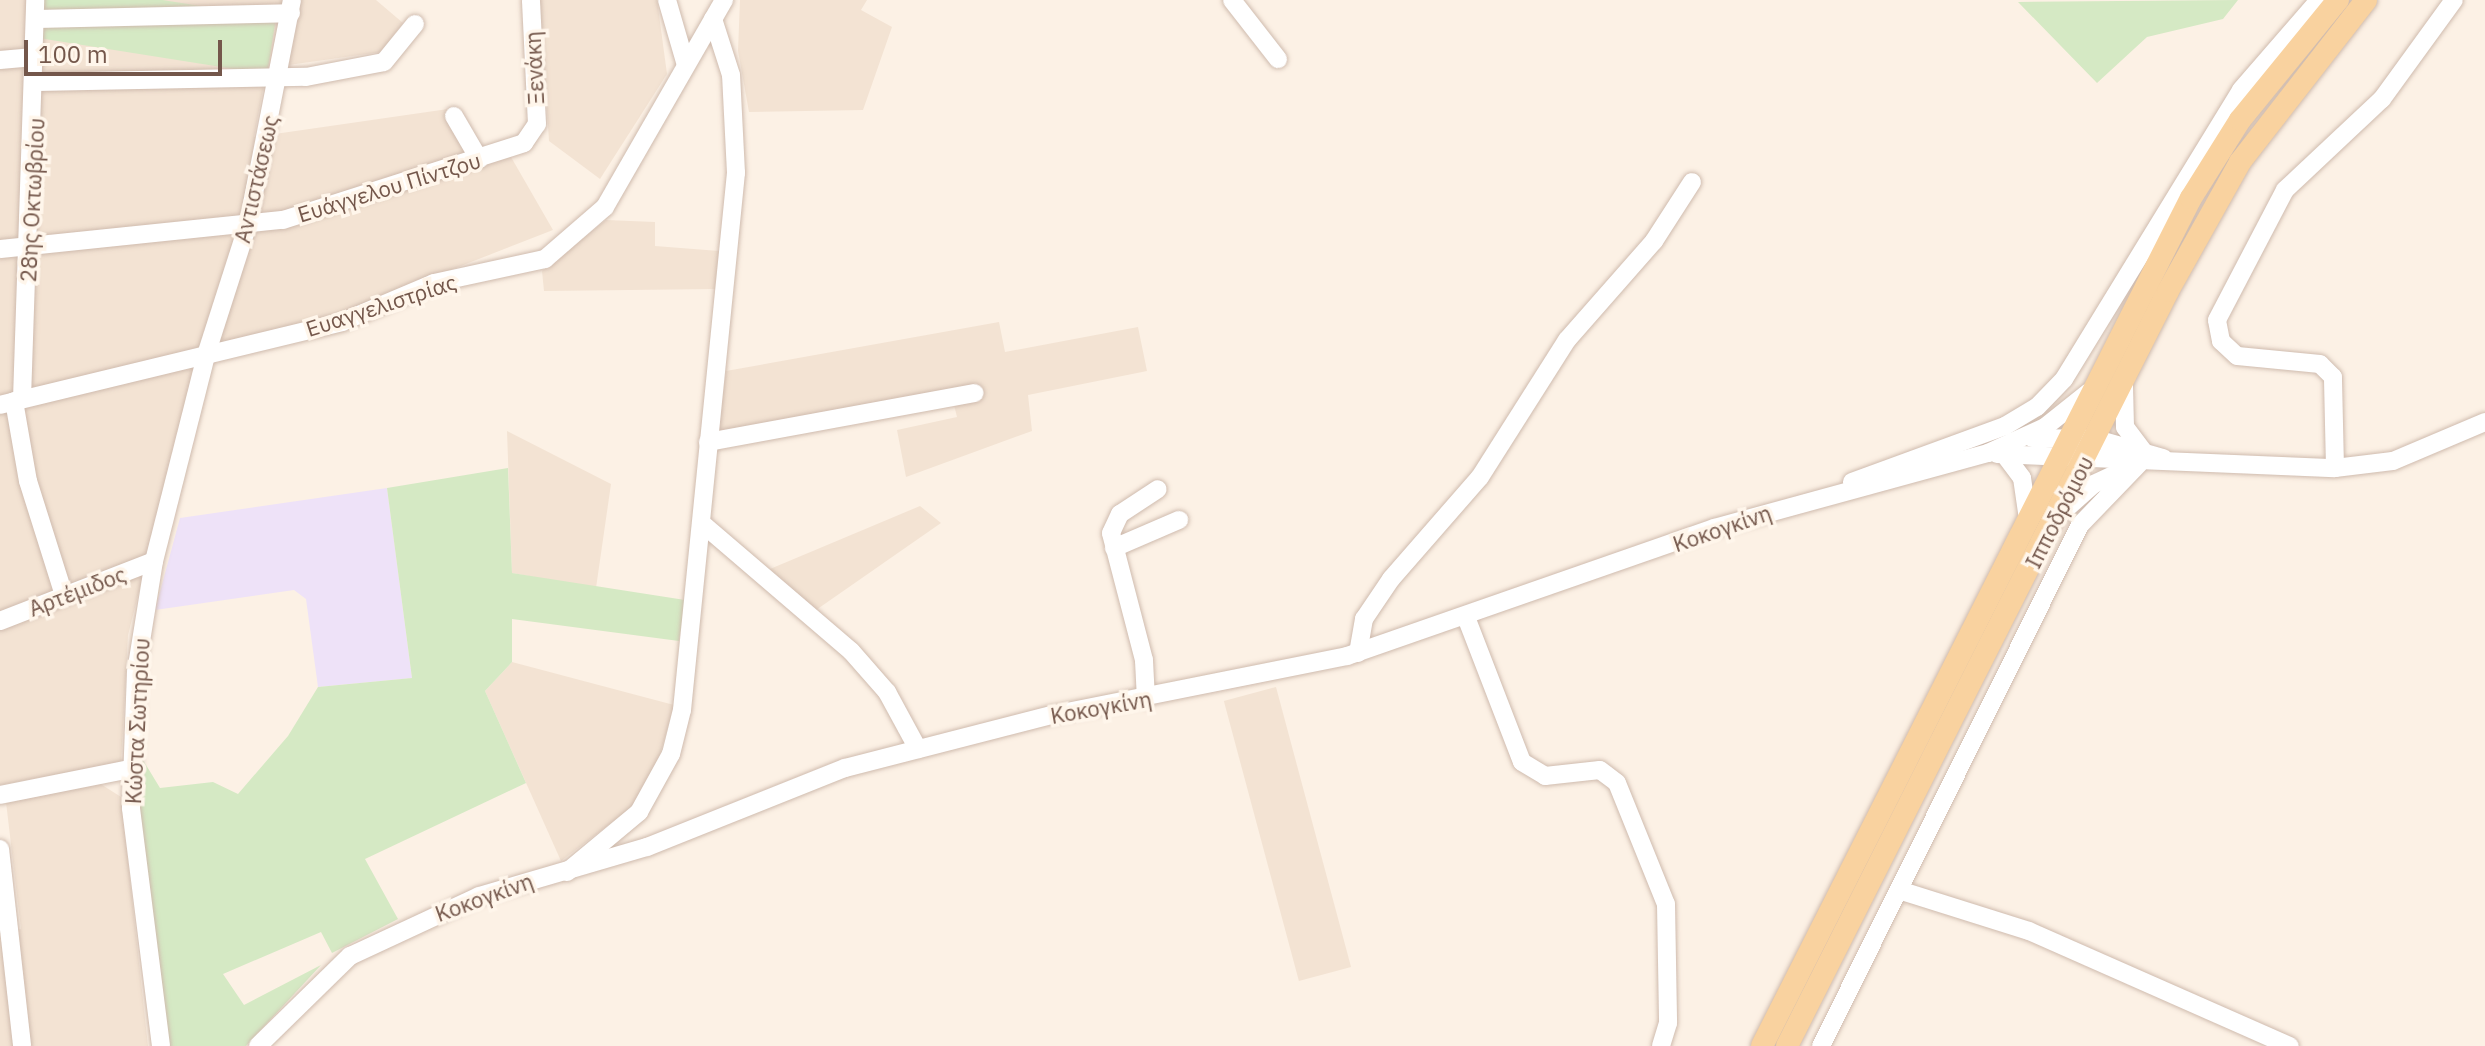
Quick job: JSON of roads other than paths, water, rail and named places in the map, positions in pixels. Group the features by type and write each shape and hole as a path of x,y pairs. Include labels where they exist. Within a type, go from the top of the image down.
{"main road":[{"name":"Ιπποδρόμου","path":"1762,1046 2217,155 2338,0"},
{"name":"Ιπποδρόμου","path":"1787,1046 2240,162 2366,0"}],"street":[{"name":"28ης Οκτωβρίου","path":"35,0 37,82 30,247 12,402 28,481 64,595"},
{"name":"Ξενάκη","path":"531,0 535,135"},
{"path":"667,0 685,62"},
{"name":"Ευαγγελιστρίας","path":"12,402 342,322 434,283 545,259 605,207 685,62 724,0"},
{"path":"1232,0 1278,59"},
{"path":"1825,497 1879,466 2005,426 2037,407 2064,379 2241,90 2319,0"},
{"path":"2335,468 2333,377 2320,364 2237,356 2221,341 2217,320 2285,190 2382,99 2454,0"},
{"path":"35,19 292,7"},
{"name":"Αντιστάσεως","path":"206,355 248,224 292,7"},
{"path":"567,872 639,812 671,754 705,526 708,442 736,173 731,75 713,19"},
{"path":"37,82 279,78 384,62 415,24"},
{"path":"0,60 37,57"},
{"path":"454,116 479,159"},
{"name":"Ευάγγελου Πίντζου","path":"0,249 283,220 479,159 535,135"},
{"path":"1358,653 1364,619 1384,589 1480,477 1567,340 1654,241 1692,182"},
{"name":"Κώστα Σωτηρίου","path":"161,1046 130,769 136,672 154,561 206,355"},
{"path":"1996,454 2066,413 2101,378"},
{"path":"2125,382 2122,416 2142,458"},
{"path":"708,442 975,393"},
{"path":"2023,439 2178,462 2335,468 2393,461 2485,422"},
{"path":"1996,454 2067,446"},
{"path":"1996,454 2027,493 2027,523"},
{"name":"Κοκογκίνη","path":"258,1046 350,956 393,931 647,847 788,786 918,749 1358,653 1825,497 1996,454"},
{"path":"2057,517 2094,484 2142,458"},
{"path":"1821,1046 2080,525 2142,458"},
{"path":"1146,699 1144,660 1114,548 1113,523 1158,489"},
{"path":"1114,548 1179,520"},
{"path":"705,526 851,651 887,692 918,749"},
{"name":"Αρτέμιδος","path":"0,623 154,561"},
{"path":"1466,617 1522,762 1545,776 1600,770 1617,783 1666,904 1668,1023 1661,1046"},
{"path":"0,795 130,769"},
{"path":"0,849 22,1046"},
{"path":"1899,890 2029,931 2290,1046"}]}
